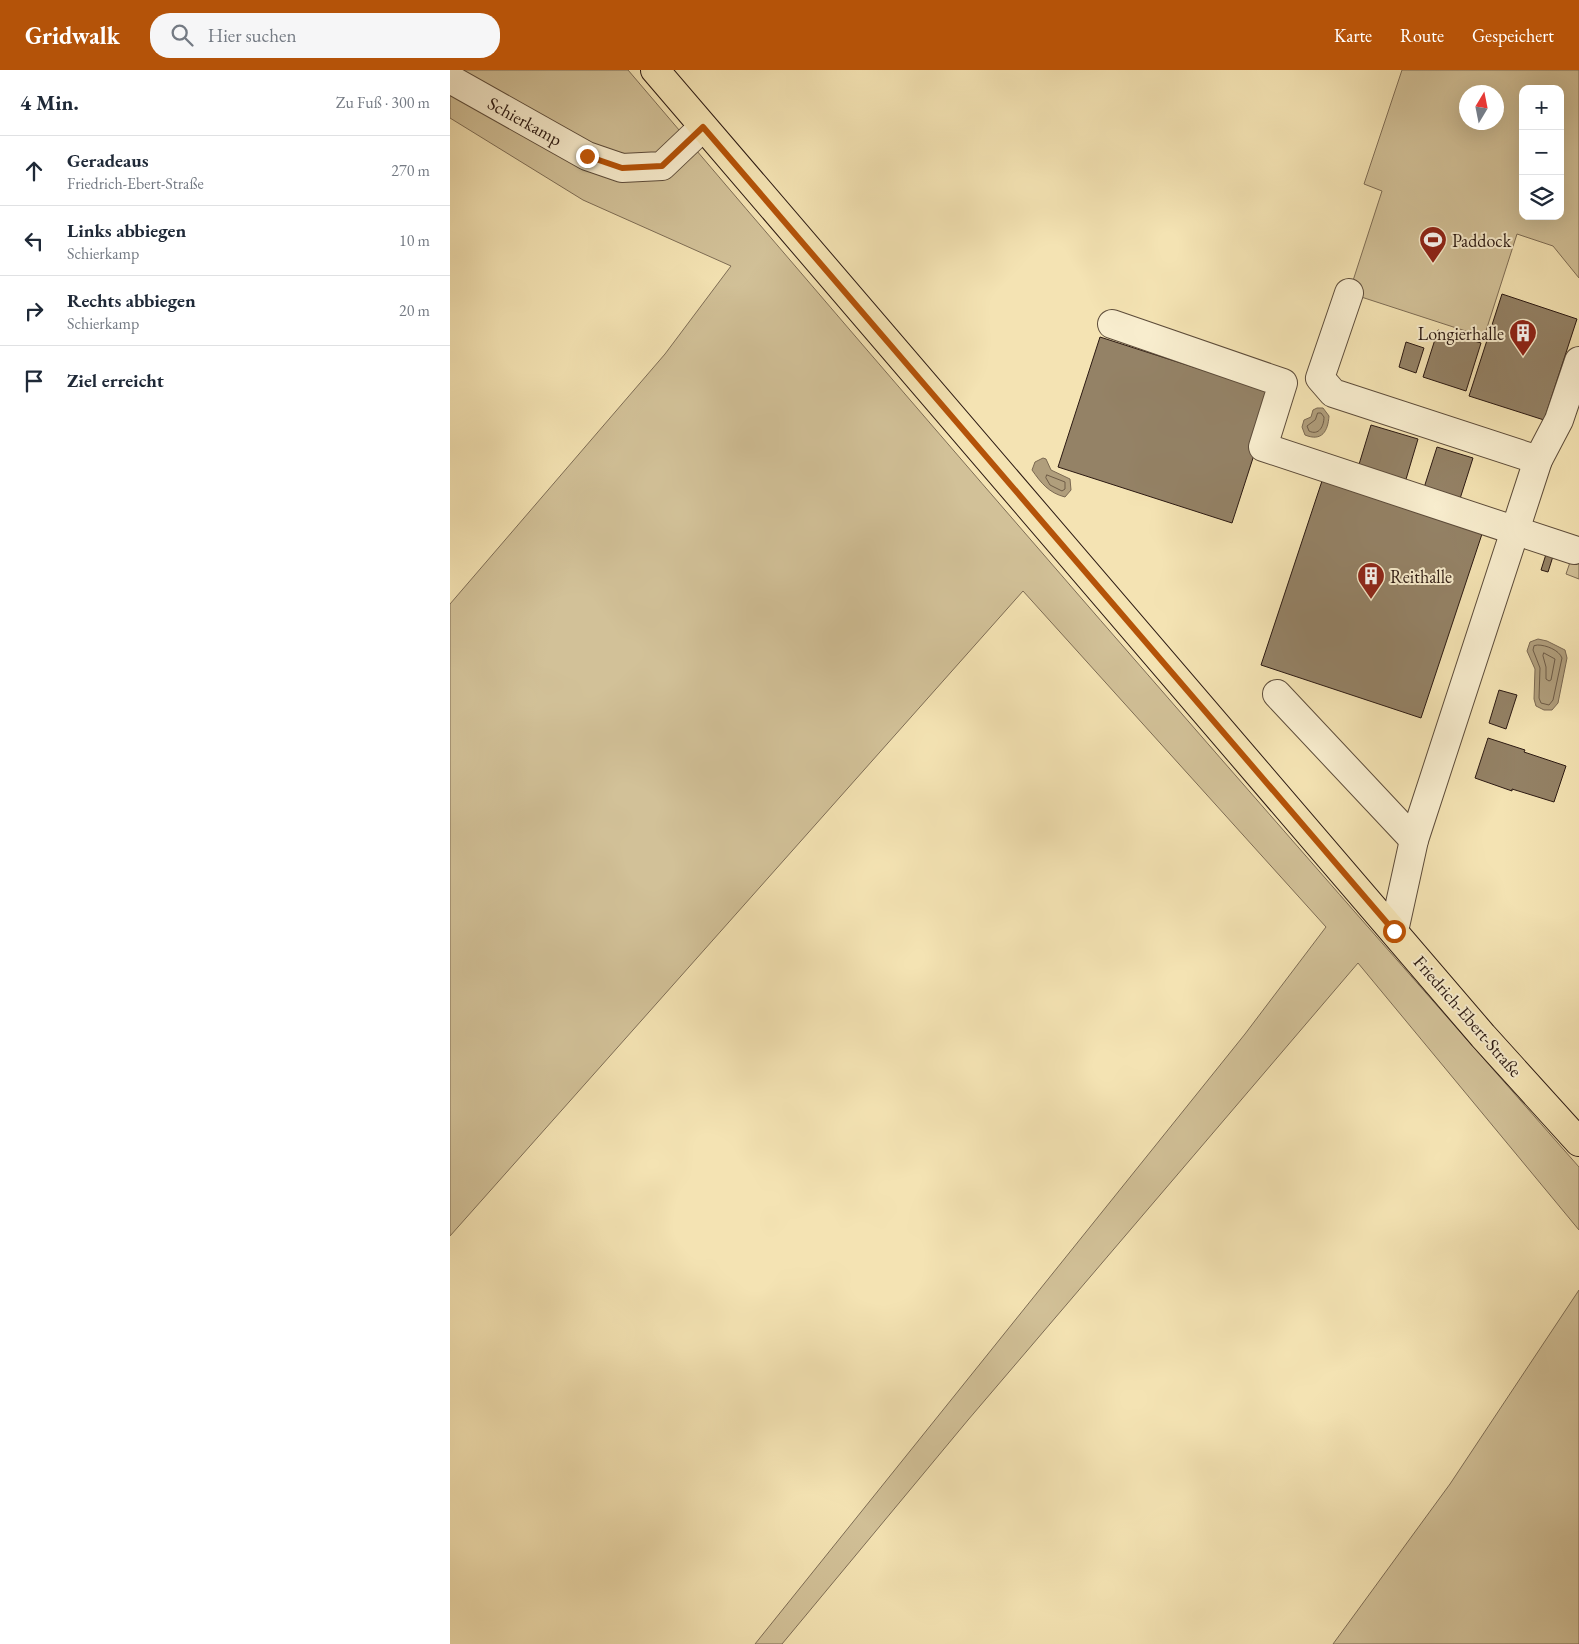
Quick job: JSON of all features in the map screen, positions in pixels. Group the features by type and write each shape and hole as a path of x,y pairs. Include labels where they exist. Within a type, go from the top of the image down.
{"main road":[{"name":"Friedrich-Ebert-Straße","path":"654,70 1483,1036 1579,1142"}],"street":[{"name":"Schierkamp","path":"450,79 587,156 622,168 662,166 703,127"},
{"path":"1349,293 1320,378 1333,393 1538,460"},
{"path":"1112,324 1283,383 1263,447 1574,550"},
{"path":"1394,931 1414,840 1538,460 1559,420 1579,361"},
{"path":"1277,694 1414,840"}],"shaded area":[{"path":"450,70 628,70 1101,621 1579,1167 1579,1230 1358,963 968,1420 782,1644 755,1644 1245,1034 1326,927 1023,591 450,1236 450,604 665,354 731,266 583,200 450,118"},
{"path":"1402,70 1579,70 1579,278 1553,246 1517,234 1484,337 1349,293 1382,191 1364,184"},
{"path":"1579,536 1579,579 1566,574"},
{"path":"1579,1290 1579,1644 1333,1644 1450,1484"}],"water":[{"path":"1323,408 1329,416 1327,426 1323,434 1311,437 1305,435 1302,427 1304,420 1311,417 1313,410"},
{"path":"1043,458 1046,459 1051,470 1070,479 1071,490 1065,497 1054,493 1046,487 1032,470 1035,462"},
{"path":"1538,639 1547,641 1565,650 1567,658 1558,703 1552,710 1544,710 1536,706 1534,699 1535,669 1527,651 1530,642"}],"building":[{"name":"Longierhalle","path":"1502,294 1577,319 1544,420 1469,396"},
{"path":"1438,330 1481,343 1466,391 1423,377"},
{"path":"1100,337 1274,393 1232,523 1058,467"},
{"path":"1406,342 1424,348 1416,373 1399,367"},
{"path":"1371,425 1418,439 1404,486 1357,471"},
{"path":"1437,447 1473,458 1458,505 1422,494"},
{"name":"Reithalle","path":"1322,481 1482,534 1421,718 1261,665"},
{"path":"1548,548 1555,550 1548,572 1541,570"},
{"path":"1499,690 1517,695 1506,729 1489,723"},
{"path":"1488,738 1566,766 1554,802 1512,789 1512,791 1475,778"}],"place":[{"name":"Paddock","path":"1433,264"},
{"name":"Longierhalle","path":"1523,357"},
{"name":"Reithalle","path":"1371,600"}],"route":[{"path":"587,156 622,168 662,166 703,127 1394,931"}]}
